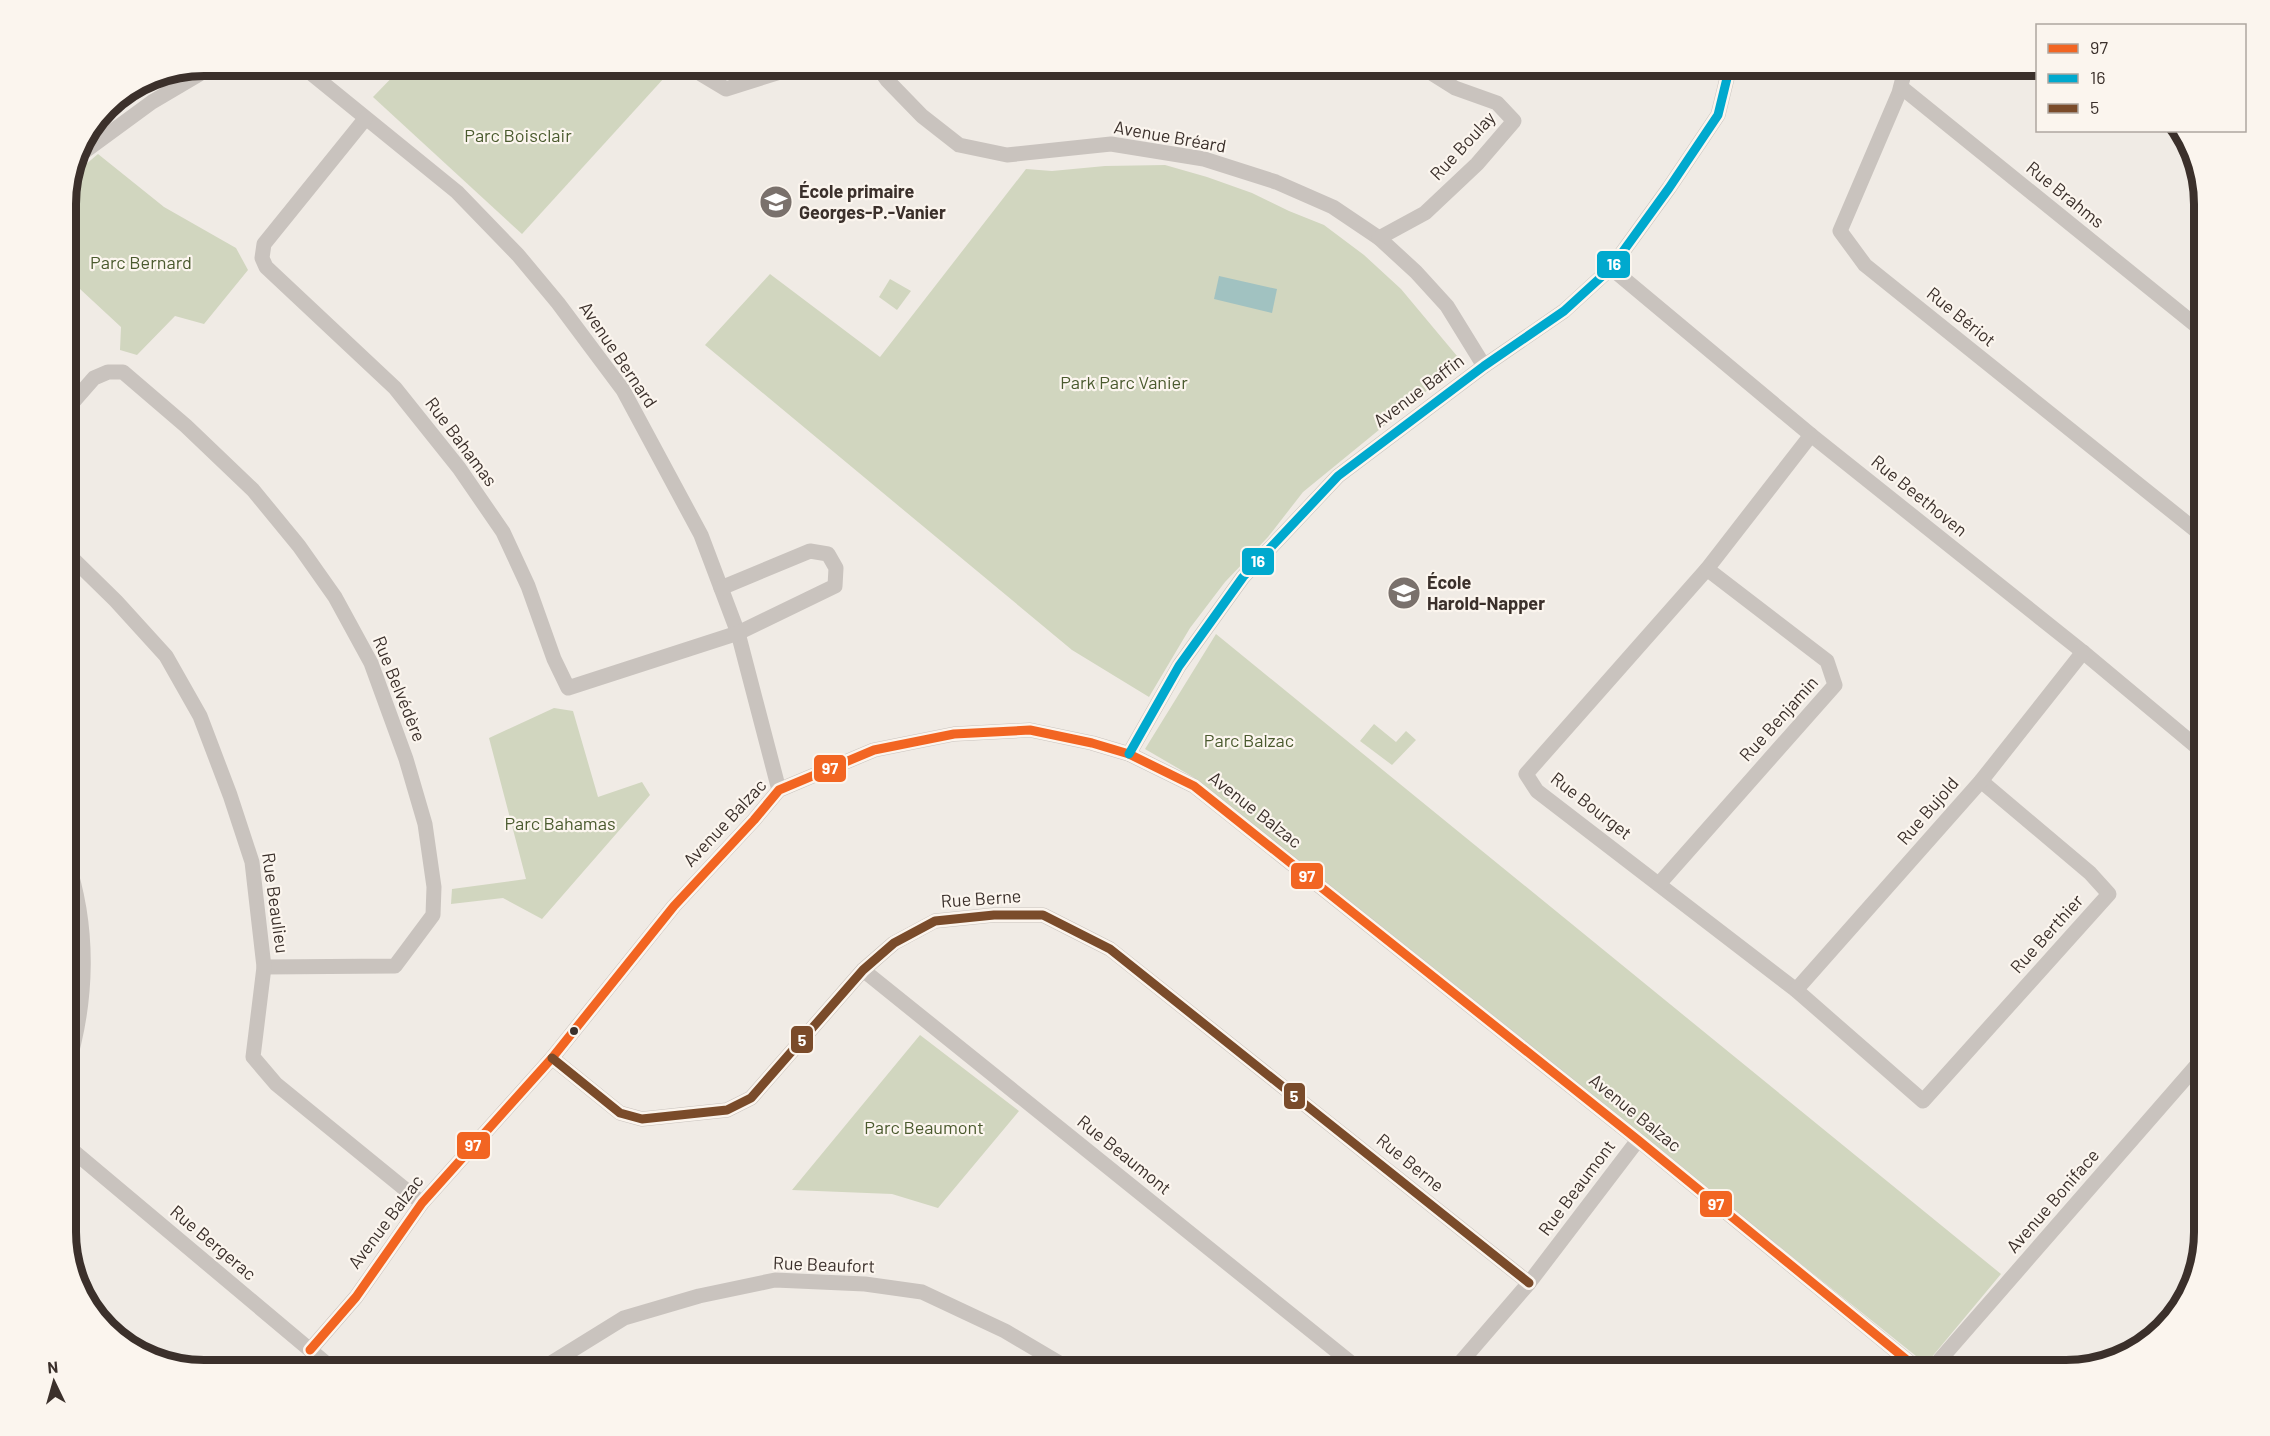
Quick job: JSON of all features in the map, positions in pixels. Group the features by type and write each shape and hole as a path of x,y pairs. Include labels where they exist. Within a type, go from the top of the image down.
{"street":[{"path":"91,147 152,102 194,77"},
{"name":"Avenue Bernard","path":"315,77 457,192 518,255 558,303 623,390 701,535 738,633 779,790"},
{"path":"706,77 726,89 765,77"},
{"name":"Avenue Bréard","path":"885,77 922,116 958,145 1007,155 1111,144 1204,159 1276,182 1333,207 1379,238 1416,272 1447,306 1484,366"},
{"name":"Rue Boulay","path":"1379,238 1425,213 1477,164 1514,121 1497,103 1455,88 1438,77"},
{"name":"Avenue Baffin","path":"1129,754 1179,666 1243,577 1338,476 1484,366 1564,311 1611,268 1718,115 1727,77"},
{"name":"Rue Bériot","path":"1903,77 1840,231 1865,265 2193,528"},
{"name":"Rue Brahms","path":"1901,87 2193,323"},
{"name":"Rue Bahamas","path":"365,119 264,244 262,258 266,267 395,388 459,468 503,531 528,586 554,659 568,688 738,633"},
{"name":"Rue Beethoven","path":"1611,268 1811,435 2083,652 2194,744"},
{"name":"Rue Belvédère","path":"77,397 94,378 108,372 123,372 186,426 253,490 299,546 335,597 371,663 406,759 425,824 434,887 433,915 395,966 264,967"},
{"name":"Rue Bourget","path":"1811,435 1707,569 1526,774 1537,791 1796,990 1923,1101"},
{"path":"721,588 810,551 828,554 837,568 835,586 738,633"},
{"name":"Rue Beaulieu","path":"77,563 117,601 166,656 200,716 230,795 252,862 264,967 253,1057 276,1084 422,1203"},
{"name":"Rue Benjamin","path":"1659,885 1835,685 1827,661 1707,569"},
{"name":"Rue Bujold","path":"1796,990 1981,781 2083,652"},
{"name":"Avenue Balzac","path":"310,1350 356,1297 422,1203 552,1058 674,906 779,790 874,750 954,734 1030,730 1092,743 1129,754 1194,786 1638,1140 1907,1360"},
{"name":"Rue Berthier","path":"1923,1101 2109,894 2090,873 1981,781"},
{"path":"77,903 84,956 77,1026"},
{"name":"Rue Berne","path":"552,1058 620,1113 642,1119 727,1110 751,1098 863,970 894,943 935,921 994,915 1043,915 1110,949 1529,1283"},
{"name":"Rue Beaumont","path":"863,970 1348,1360"},
{"name":"Avenue Boniface","path":"1941,1360 2194,1069"},
{"name":"Rue Beaumont","path":"1463,1360 1529,1283 1638,1140"},
{"name":"Rue Bergerac","path":"77,1154 322,1360"},
{"name":"Rue Beaufort","path":"556,1360 624,1318 699,1296 774,1280 865,1284 922,1292 1005,1331 1054,1360"}],"green space":[{"name":"Parc Boisclair","path":"392,77 665,77 522,234 373,97"},
{"name":"Parc Bernard","path":"98,154 164,207 236,248 248,270 204,324 175,316 137,355 120,350 121,327 77,286 77,196 82,168"},
{"name":"Park Parc Vanier","path":"1165,165 1252,193 1324,225 1364,255 1401,289 1462,362 1303,492 1268,537 1225,582 1190,628 1149,697 1072,650 705,345 770,274 880,357 1026,169 1052,171 1105,166"},
{"path":"890,279 911,291 897,310 879,297"},
{"name":"Parc Balzac","path":"1216,634 2001,1274 1929,1360 1921,1360 1193,777 1145,749"},
{"name":"Parc Bahamas","path":"554,708 573,711 598,797 642,782 650,795 542,919 503,898 451,904 452,889 526,879 489,738"},
{"path":"1374,724 1396,742 1406,731 1416,740 1392,765 1360,741"},
{"name":"Parc Beaumont","path":"920,1035 1019,1111 938,1208 892,1194 792,1190"}],"water":[{"path":"1219,276 1277,289 1272,313 1214,299"}],"transit line":[{"name":"16","path":"1129,754 1179,666 1243,577 1338,476 1484,366 1564,311 1611,268 1718,115 1727,77"},
{"name":"97","path":"310,1350 356,1297 422,1203 552,1058 674,906 779,790 874,750 954,734 1030,730 1092,743 1129,754 1194,786 1638,1140 1907,1360"},
{"name":"5","path":"552,1058 620,1113 642,1119 727,1110 751,1098 863,970 894,943 935,921 994,915 1043,915 1110,949 1529,1283"}],"place":[{"name":"École primaire Georges-P.-Vanier","path":"776,202"},
{"name":"École Harold-Napper","path":"1404,593"}]}
